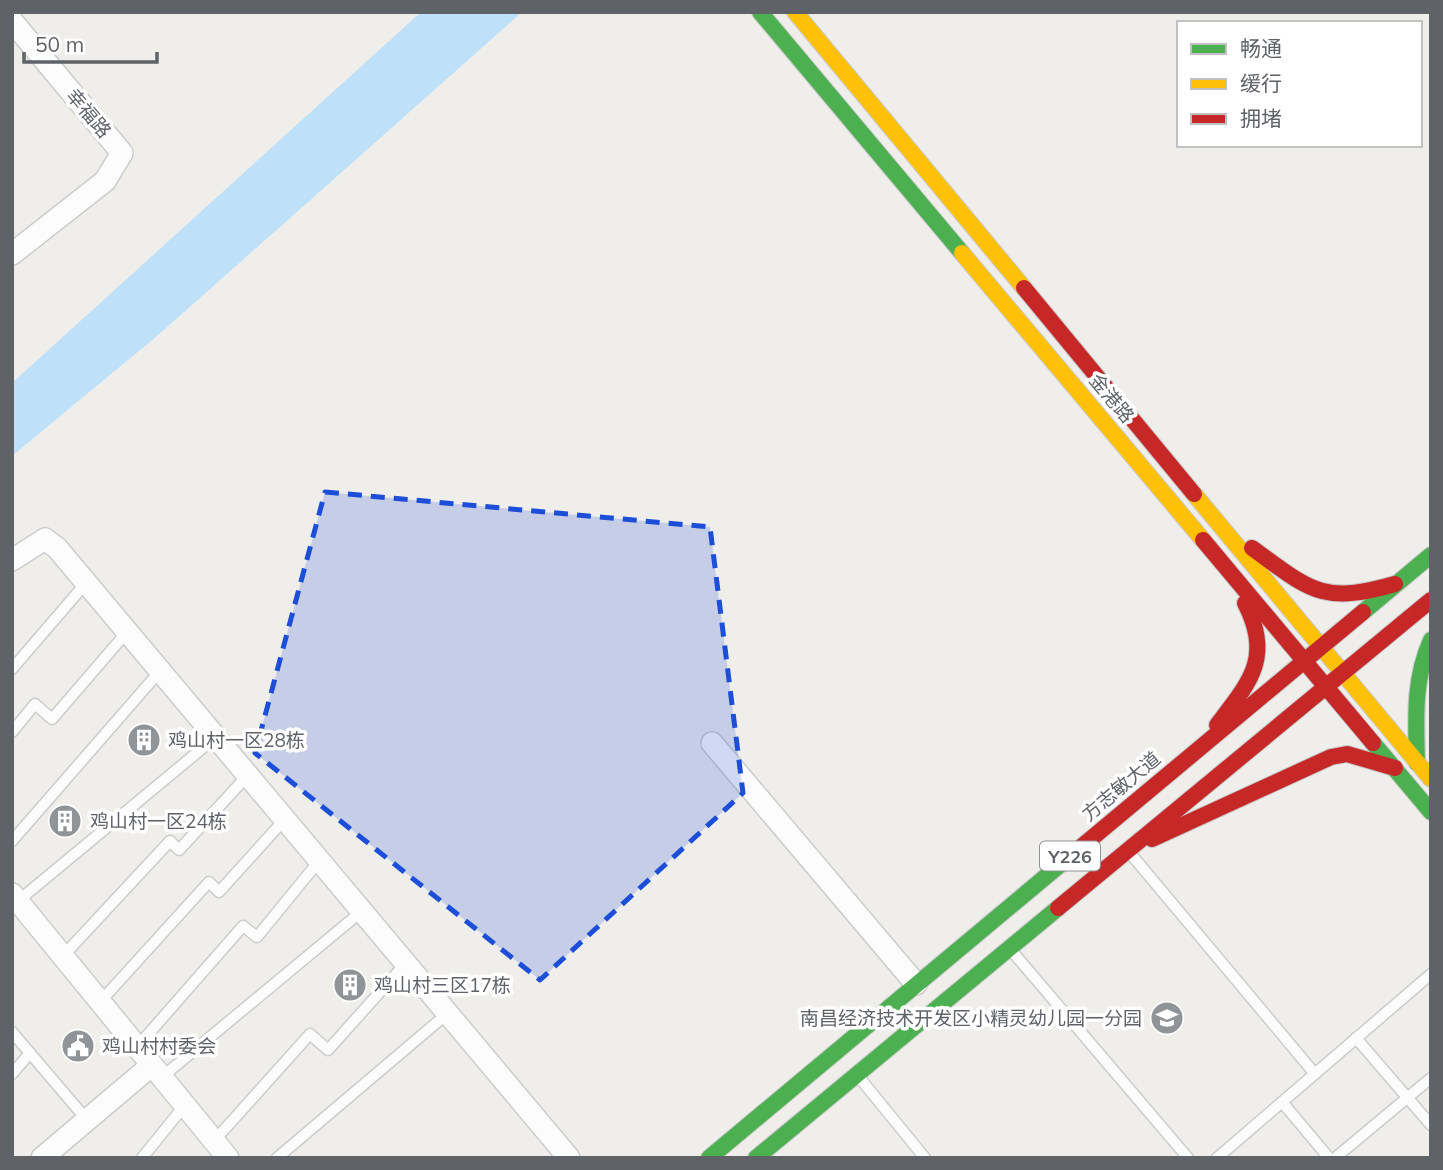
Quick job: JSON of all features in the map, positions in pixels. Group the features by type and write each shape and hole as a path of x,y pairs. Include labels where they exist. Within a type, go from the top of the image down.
{"main road":[{"name":"金港路","path":"760,12 1431,812"},
{"name":"金港路","path":"795,12 1431,779"},
{"path":"1223,528 1308,587 1327,595 1350,595 1395,584"},
{"path":"1199,748 1246,687 1258,661 1261,641 1255,618 1208,545"},
{"name":"方志敏大道","path":"709,1158 1431,555"},
{"name":"Y226","path":"756,1158 855,1073 1431,600"},
{"path":"1418,763 1415,683 1424,652 1431,640"},
{"path":"1127,850 1331,757 1347,754 1395,768"}],"street":[{"name":"幸福路","path":"12,22 122,153 105,181 12,254"},
{"path":"12,560 45,539 57,548 569,1158"},
{"path":"712,743 916,984"},
{"path":"15,898 228,1158"},
{"path":"42,1158 87,1120 157,1071"}],"lane":[{"path":"12,669 86,583"},
{"path":"12,732 35,704 52,719 127,632"},
{"path":"12,841 160,671"},
{"path":"15,898 216,737"},
{"path":"63,957 170,841 179,850 248,775"},
{"path":"100,1002 209,882 219,892 285,819"},
{"path":"1127,850 1315,1074"},
{"path":"137,1047 243,926 257,936 320,861"},
{"path":"157,1071 362,911"},
{"path":"1009,947 1188,1158"},
{"path":"214,1141 310,1034 328,1050 406,963"},
{"path":"1217,1158 1431,974"},
{"path":"277,1158 448,1013"},
{"path":"12,1032 87,1120"},
{"path":"1356,1038 1431,1125"},
{"path":"12,1074 30,1053"},
{"path":"855,1073 925,1158"},
{"path":"1282,1102 1332,1158 1431,1078"},
{"path":"142,1158 185,1105"}],"highlighted area":[{"path":"325,492 710,527 743,793 540,980 255,753"}],"water":[{"path":"421,12 522,12 157,336 12,456 12,383"}],"traffic: fast":[{"path":"760,12 962,253"},
{"path":"1363,612 1431,555"},
{"path":"1417,763 1418,685 1431,640"},
{"path":"1373,743 1431,812"},
{"path":"709,1158 1080,848"},
{"path":"756,1158 1058,908"}],"traffic: slow":[{"path":"795,12 1024,288"},
{"path":"962,253 1203,540"},
{"path":"1194,494 1431,779"}],"traffic: jam":[{"path":"1024,288 1194,494"},
{"path":"1203,540 1373,743"},
{"path":"1252,548 1303,583 1318,590 1350,593 1395,584"},
{"path":"1058,908 1431,600"},
{"path":"1217,725 1248,682 1254,668 1257,639 1245,603"},
{"path":"1080,848 1363,612"},
{"path":"1152,839 1331,757 1347,754 1395,768"}],"place":[{"name":"鸡山村一区28栋","path":"144,740"},
{"name":"鸡山村一区24栋","path":"65,821"},
{"name":"鸡山村三区17栋","path":"350,985"},
{"name":"南昌经济技术开发区小精灵幼儿园一分园","path":"1167,1018"},
{"name":"鸡山村村委会","path":"78,1046"}]}
